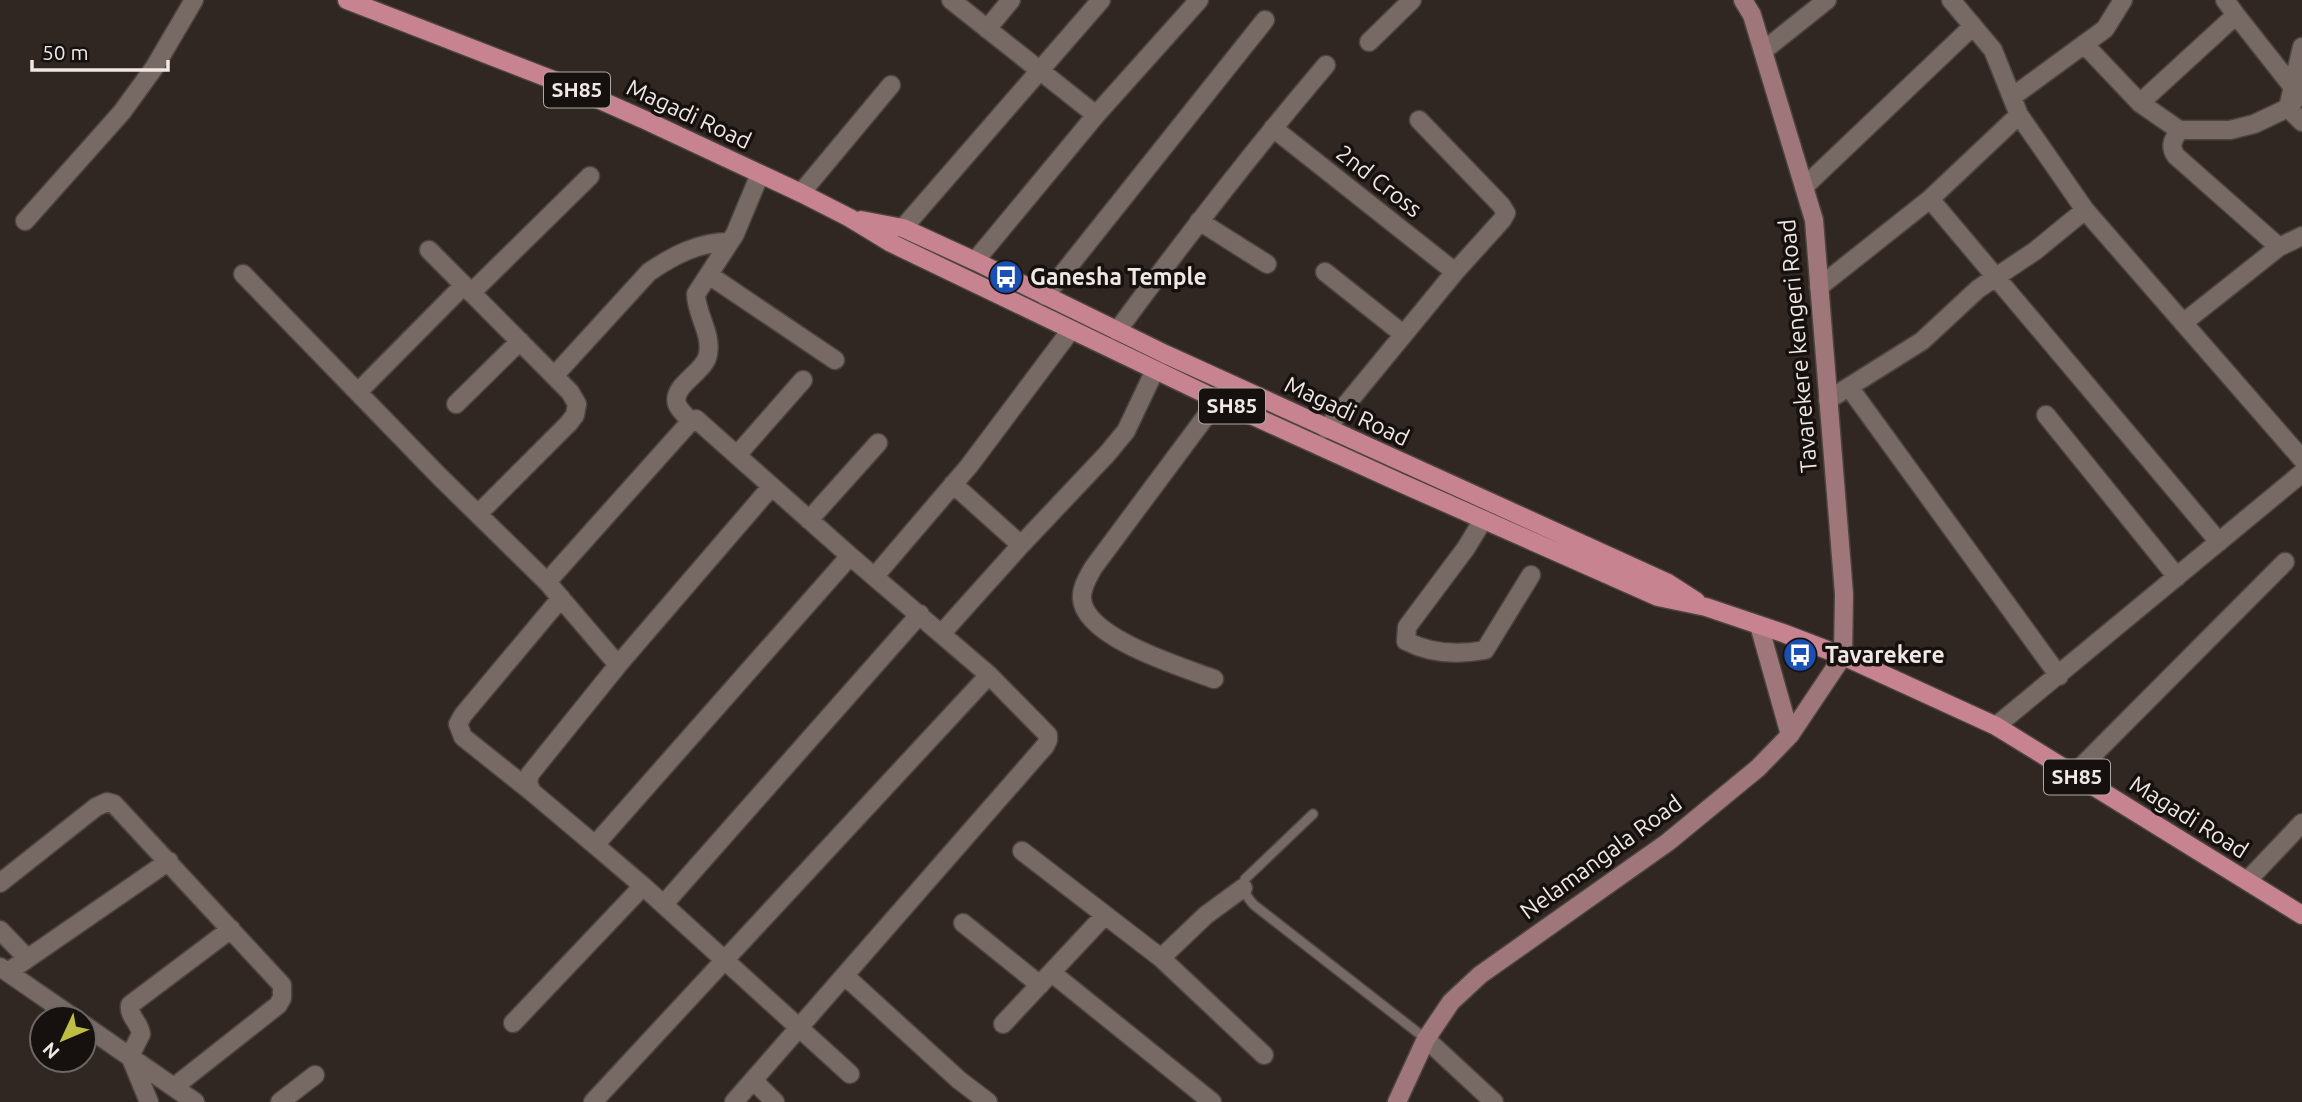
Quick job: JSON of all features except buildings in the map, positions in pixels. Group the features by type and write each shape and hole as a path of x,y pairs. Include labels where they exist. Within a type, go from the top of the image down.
{"main road":[{"name":"Magadi Road","path":"347,0 566,85 801,193 891,243 1155,370 1483,520 1668,583 1706,607 1843,656 1996,726 2302,915"},
{"name":"Tavarekere kengeri Road","path":"1743,0 1752,15 1814,220 1844,594 1843,656"},
{"name":"Magadi Road","path":"850,218 904,228 1581,553"},
{"path":"1759,625 1790,735"},
{"name":"Nelamangala Road","path":"1403,1099 1426,1038 1451,1002 1480,975 1668,842 1759,768 1790,735 1843,656"}],"street":[{"path":"25,221 122,112 154,68 194,0"},
{"path":"951,0 1096,115"},
{"path":"987,29 1011,0"},
{"path":"904,228 1101,0"},
{"path":"975,261 1096,115 1199,0"},
{"path":"1369,42 1412,0"},
{"path":"1763,51 1827,0"},
{"path":"1951,0 1993,50 2019,115 2085,210 2302,459"},
{"path":"2011,97 2105,29 2123,0"},
{"path":"2140,103 2230,7 2297,89"},
{"path":"1045,296 1265,20"},
{"path":"1804,187 1973,26"},
{"path":"2084,44 2140,103 2179,130 2230,131 2254,124 2288,108 2297,89 2302,47"},
{"path":"1116,331 1199,221 1326,65"},
{"path":"801,193 891,85"},
{"path":"2288,108 2302,122"},
{"path":"1819,287 1930,199 2019,115"},
{"path":"1326,429 1506,213 1419,120"},
{"name":"2nd Cross","path":"1273,128 1455,272"},
{"path":"2179,130 2172,141 2172,150 2176,156 2278,247"},
{"path":"691,421 677,405 677,396 681,388 706,362 709,354 708,339 696,294 730,242 760,174"},
{"path":"358,392 590,176"},
{"path":"1930,199 2219,542"},
{"path":"1828,400 1922,341 1978,289 2035,251 2085,210"},
{"path":"1199,221 1267,264"},
{"path":"2183,323 2278,247 2302,236"},
{"path":"554,376 649,272 701,244 730,242"},
{"path":"429,250 554,376 576,399 577,404 575,415 479,513"},
{"path":"1325,272 1403,334"},
{"path":"243,274 547,582 618,665"},
{"path":"709,275 835,360"},
{"path":"875,576 953,484 1071,330"},
{"path":"456,404 520,341"},
{"path":"943,634 1021,545 1107,454 1126,430 1155,370"},
{"path":"738,454 803,380"},
{"path":"1849,387 2059,676"},
{"path":"1214,679 1128,645 1105,632 1090,617 1081,600 1084,584 1093,568 1219,400"},
{"path":"2046,415 2177,577"},
{"path":"547,582 691,421 699,420 809,520 989,675 1048,735 1048,740 734,1102"},
{"path":"809,520 878,443"},
{"path":"1996,726 2302,473"},
{"path":"953,484 1021,545"},
{"path":"532,792 528,783 536,764 771,486"},
{"path":"1483,520 1466,548 1407,627 1406,641 1423,650 1464,654 1485,650 1531,575"},
{"path":"595,845 850,556"},
{"path":"2074,774 2285,562"},
{"path":"561,598 463,715 458,724 463,737 664,904 850,1074"},
{"path":"664,904 920,614"},
{"path":"593,1102 989,675"},
{"path":"0,883 96,807 107,802 114,804 282,985 282,998 278,1005 174,1087"},
{"path":"2246,881 2302,823"},
{"path":"1022,851 1161,958 1264,1055"},
{"path":"54,1004 4,970 27,958 169,861"},
{"path":"513,1023 643,886"},
{"path":"1161,958 1206,915 1243,888"},
{"path":"1003,1024 1105,915"},
{"path":"963,923 1046,979 1212,1102"},
{"path":"149,1102 130,1056 141,1034 130,1012 131,1005 231,929"},
{"path":"0,930 27,958"},
{"path":"845,976 959,1080 988,1102"},
{"path":"98,1034 195,1102"},
{"path":"1426,1038 1494,1102"},
{"path":"280,1102 315,1075"},
{"path":"753,1080 775,1102"}],"lane":[{"path":"1313,814 1252,871 1245,879 1243,888 1254,905 1426,1038"}],"place":[{"name":"Ganesha Temple","path":"1006,277"},
{"name":"Tavarekere","path":"1800,655"}]}
